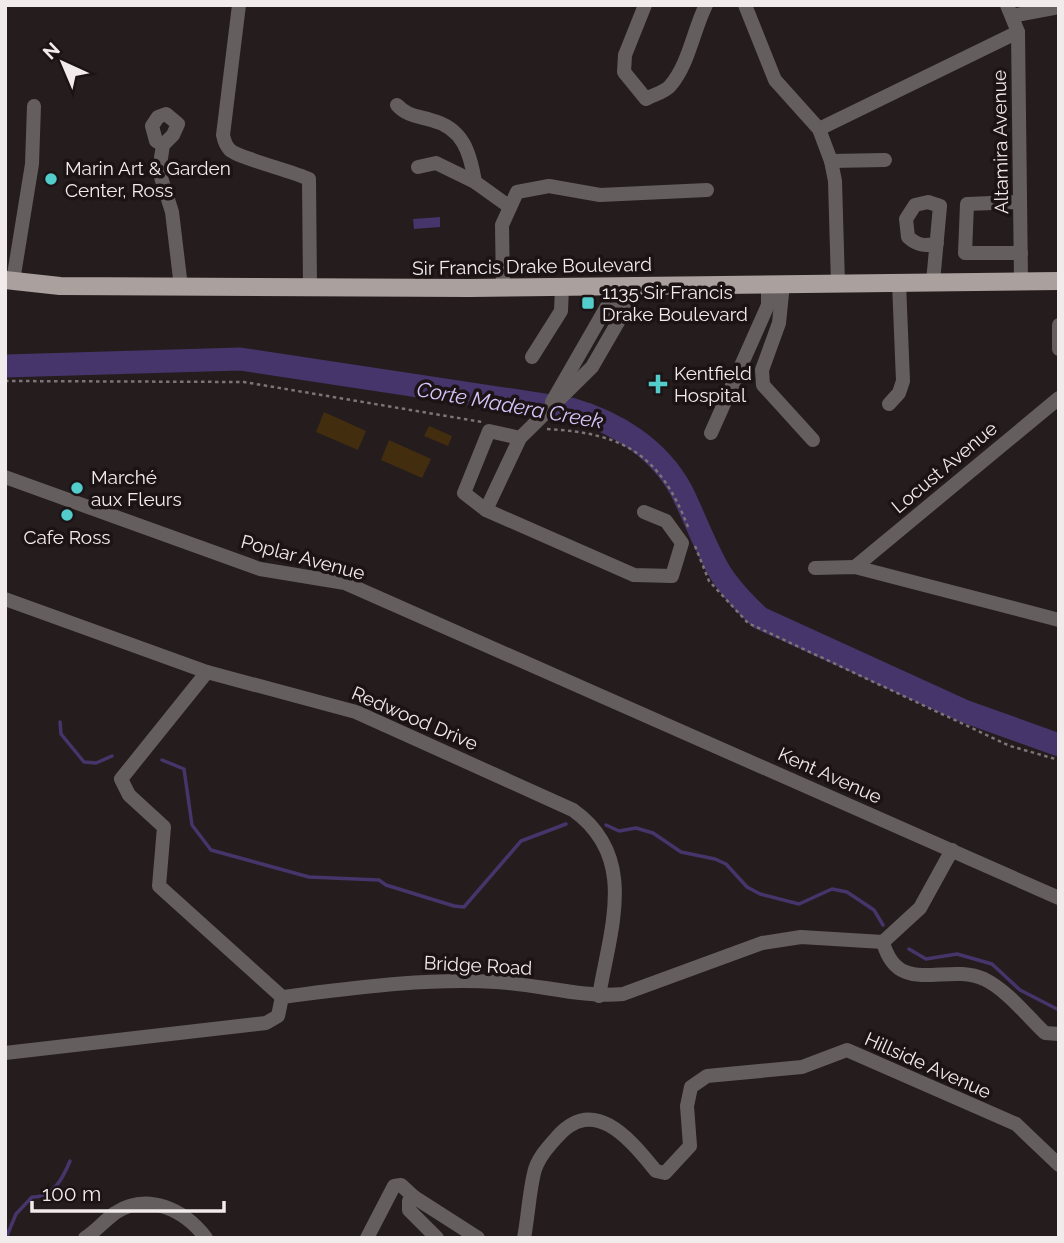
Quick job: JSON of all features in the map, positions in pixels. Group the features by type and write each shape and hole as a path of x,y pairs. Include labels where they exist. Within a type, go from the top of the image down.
{"main road":[{"name":"Sir Francis Drake Boulevard","path":"9,281 48,286 562,287 617,291 776,284 1059,281"}],"street":[{"path":"239,5 223,135 230,150 237,154 286,168 309,179 310,288"},
{"path":"645,5 625,55 624,72 646,99 669,88 687,55 706,5"},
{"path":"745,5 775,80 819,129 831,161 835,181 838,284"},
{"path":"1010,10 1059,7"},
{"name":"Altamira Avenue","path":"1010,10 1018,32 1021,281"},
{"path":"819,129 1018,32"},
{"path":"397,105 409,115 430,119 457,131 464,140 475,182"},
{"path":"9,281 33,164 34,106"},
{"path":"163,145 159,171 172,212 181,287"},
{"path":"831,161 885,160"},
{"path":"418,167 436,163 475,182 510,207"},
{"path":"503,288 502,225 517,192 549,186 600,195 708,190"},
{"path":"1020,202 967,204 965,253 1021,253"},
{"path":"933,282 937,243"},
{"path":"889,404 903,387 899,283"},
{"path":"711,433 776,284"},
{"path":"776,284 779,323 762,370 763,385 813,440"},
{"path":"532,357 561,311 562,287"},
{"path":"486,510 520,438 592,367 613,334 625,310 617,291"},
{"path":"1059,325 1059,349"},
{"name":"Locust Avenue","path":"855,567 1059,398"},
{"path":"520,438 489,432 464,493 486,510 634,575 672,576 682,543 666,521 644,512"},
{"name":"Poplar Avenue","path":"5,477 260,569 345,583 585,690"},
{"path":"815,568 855,567 1059,620"},
{"name":"Redwood Drive","path":"5,598 207,672 356,712 552,798 588,821 615,868 615,901 599,996"},
{"path":"5,1053 266,1023 278,1016 282,997 159,886 164,827 129,795 121,779 207,672"},
{"name":"Kent Avenue","path":"585,690 1059,898"},
{"path":"952,850 920,908 883,942 888,961 912,975 982,978 1045,1033 1059,1034"},
{"name":"Bridge Road","path":"282,997 402,981 497,982 599,996 623,994 762,943 801,937 883,942"},
{"name":"Hillside Avenue","path":"524,1238 534,1171 544,1152 565,1128 588,1119 601,1120 617,1129 656,1171 665,1173 690,1146 687,1106 691,1087 707,1076 802,1067 847,1050 1016,1124 1059,1165"},
{"path":"367,1238 394,1186 401,1185 414,1198 478,1238"},
{"path":"414,1198 410,1200 409,1210 437,1238"},
{"path":"85,1238 113,1214 133,1204 157,1203 182,1215 205,1238"}],"path":[{"path":"5,381 152,379 244,382 487,422"},
{"path":"531,428 606,435 635,452 666,483 689,531"},
{"path":"693,542 709,581 748,623 1010,746 1059,760"}],"shaded area":[{"path":"440,217 440,227 414,229 413,219"},
{"path":"324,412 366,431 358,450 316,432"},
{"path":"429,426 452,436 448,446 424,436"},
{"path":"389,440 431,459 422,478 381,460"}],"waterway":[{"name":"Corte Madera Creek","path":"5,366 240,359 571,409 588,414 620,429 648,449 672,475 722,576 760,618 964,711 1059,745"},
{"path":"60,722 61,734 84,762 96,763 112,756"},
{"path":"162,760 184,769 192,825 211,850 309,877 379,880 386,885 454,906 464,907 521,841 566,824"},
{"path":"606,825 619,831 636,828 653,833 681,852 715,859 726,864 747,887 760,894 799,904 832,889 847,892 874,910 883,925"},
{"path":"909,949 926,959 957,954 992,964 1020,990 1059,1010"},
{"path":"6,1238 16,1214 32,1197 51,1191 70,1161"}],"place":[{"name":"Marin Art & Garden Center, Ross","path":"51,179"},
{"name":"1135 Sir Francis Drake Boulevard","path":"588,303"},
{"name":"Kentfield Hospital","path":"658,384"},
{"name":"Marché aux Fleurs","path":"77,488"},
{"name":"Cafe Ross","path":"67,515"}]}
